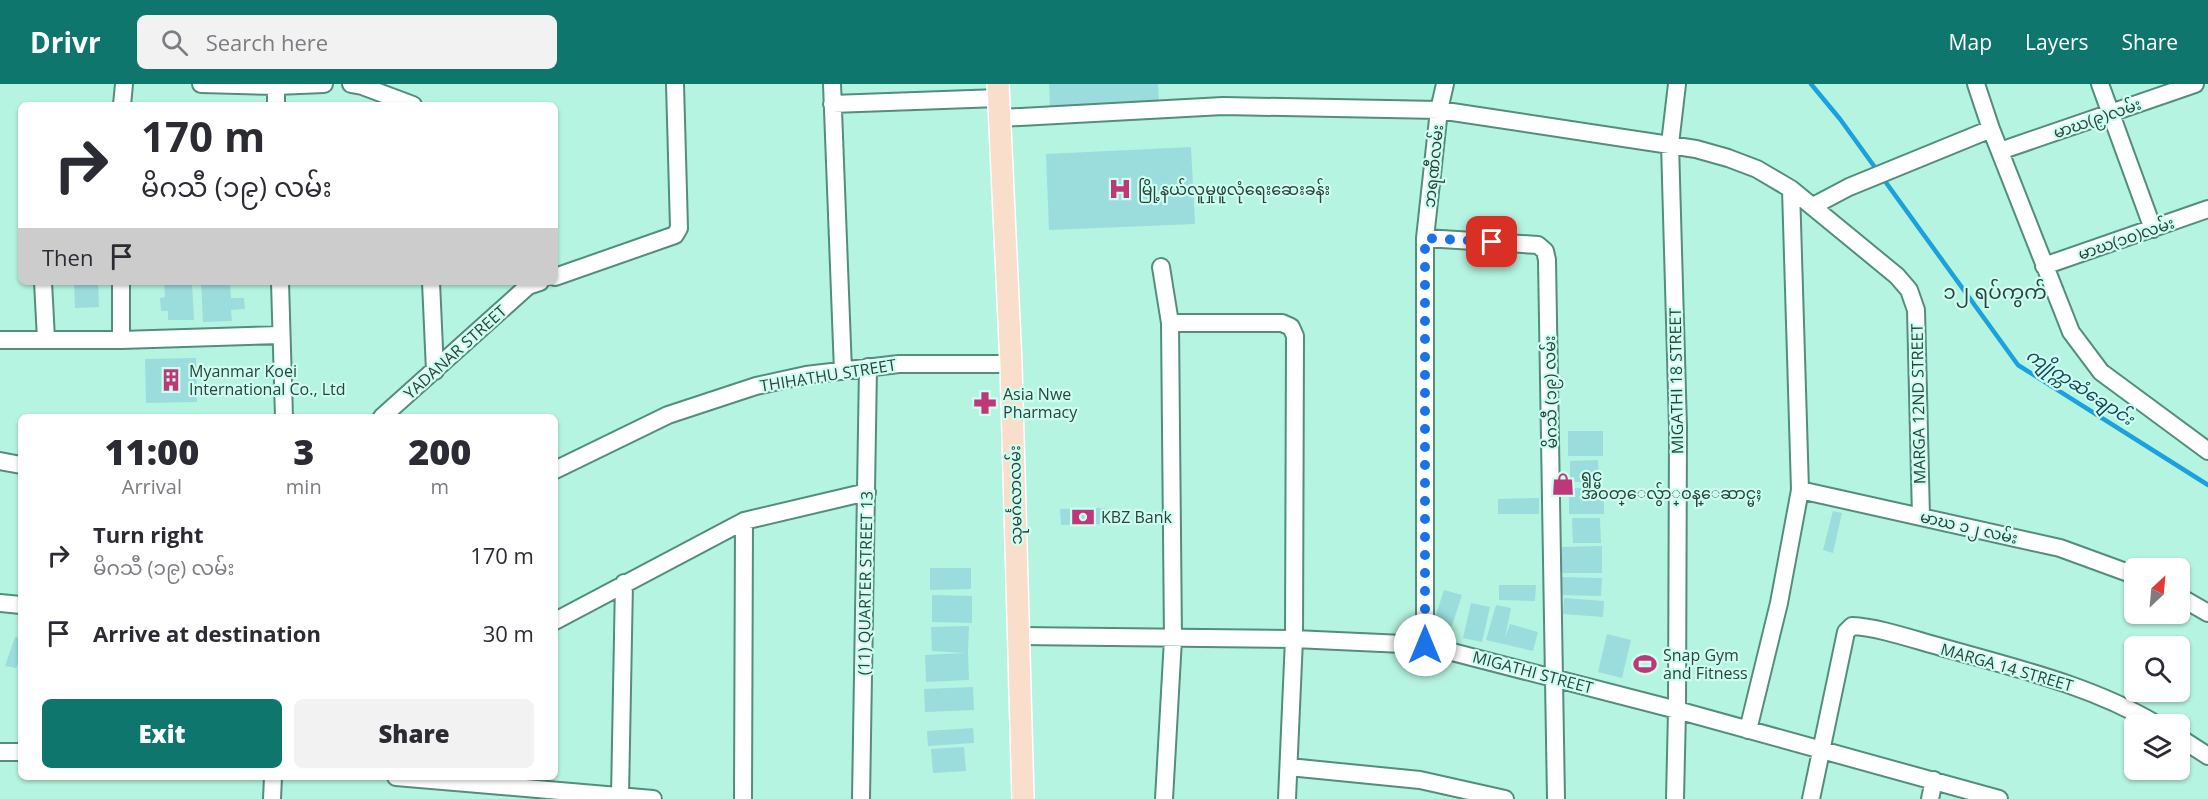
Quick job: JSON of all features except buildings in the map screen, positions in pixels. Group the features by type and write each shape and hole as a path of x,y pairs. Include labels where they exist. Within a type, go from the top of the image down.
{"main road":[{"name":"သုမင်္ဂလာလမ်း","path":"999,100 1011,364 1023,799"}],"street":[{"path":"122,102 124,84"},
{"path":"201,84 324,84"},
{"path":"351,84 405,102"},
{"path":"558,276 675,235 679,228 675,84"},
{"path":"832,84 843,371"},
{"name":"ဘရဏီလမ်း","path":"1425,645 1425,238 1439,110 1445,84"},
{"name":"MIGATHI 18 STREET","path":"1675,799 1678,428 1670,144 1677,84"},
{"path":"1977,84 1991,129 2071,332 2101,372 2208,451"},
{"path":"2100,84 2153,229"},
{"name":"မာဃ(၉)လမ်း","path":"2000,151 2194,84"},
{"path":"276,85 276,102"},
{"name":"MARGA 12ND STREET","path":"832,104 999,100 1439,110 1670,144 1728,158 1756,169 1791,189 1897,276 1909,290 1916,310 1921,516"},
{"path":"1814,206 1849,187 1928,157 1991,129"},
{"path":"1748,730 1779,603 1800,490 1791,189"},
{"name":"မာဃ(၁၀)လမ်း","path":"2044,266 2208,209"},
{"name":"မိဂသီ (၁၉) လမ်း","path":"1425,238 1538,245 1545,251 1547,260 1556,799"},
{"path":"1161,267 1170,323 1173,639 1164,799"},
{"path":"43,285 46,339"},
{"path":"121,285 122,340"},
{"path":"280,285 284,414"},
{"path":"431,285 435,370"},
{"name":"YADANAR STREET","path":"385,414 530,285"},
{"path":"1170,323 1282,323 1291,327 1295,336 1294,639 1287,799"},
{"path":"0,340 122,340 282,335"},
{"name":"THIHATHU STREET","path":"558,469 668,415 713,398 756,386 899,363 1011,364"},
{"name":"(11) QUARTER STREET 13","path":"861,799 868,367"},
{"path":"0,461 18,464"},
{"name":"မာဃ ၁၂ လမ်း","path":"1800,490 2060,548 2124,571"},
{"path":"558,619 744,521 867,492"},
{"path":"743,799 744,521"},
{"path":"620,796 624,583"},
{"path":"0,603 18,604"},
{"path":"2190,603 2208,613"},
{"name":"MARGA 14 STREET","path":"1822,751 1846,632 1852,626 1930,644 2053,679 2104,698 2136,714"},
{"name":"MIGATHI STREET","path":"1018,636 1294,639 1425,645 1677,710 1999,799"},
{"path":"2190,744 2208,756"},
{"path":"1811,799 1822,751"},
{"path":"0,752 18,752"},
{"path":"1288,767 1420,780 1505,799"},
{"path":"272,799 273,780"},
{"path":"457,780 498,782 653,799"},
{"path":"1930,799 1934,780"}],"waterway":[{"name":"ကျိုက္ကဆံချောင်း","path":"1811,84 1840,119 2018,365 2208,485"}],"place":[{"name":"မြို့နယ်လူမှုဖူလုံရေးဆေးခန်း","path":"1120,189"},
{"name":"Myanmar Koei International Co., Ltd","path":"171,380"},
{"name":"Asia Nwe Pharmacy","path":"985,403"},
{"name":"ရွင္မ အဝတ္ေလွ်ာ္ဝန္ေဆာင္မႈ","path":"1563,484"},
{"name":"KBZ Bank","path":"1083,517"},
{"name":"Snap Gym and Fitness","path":"1645,664"}],"district":[{"name":"၁၂ ရပ်ကွက်","path":"1995,292"}],"route":[{"path":"1425,645 1425,238 1492,242"}]}
